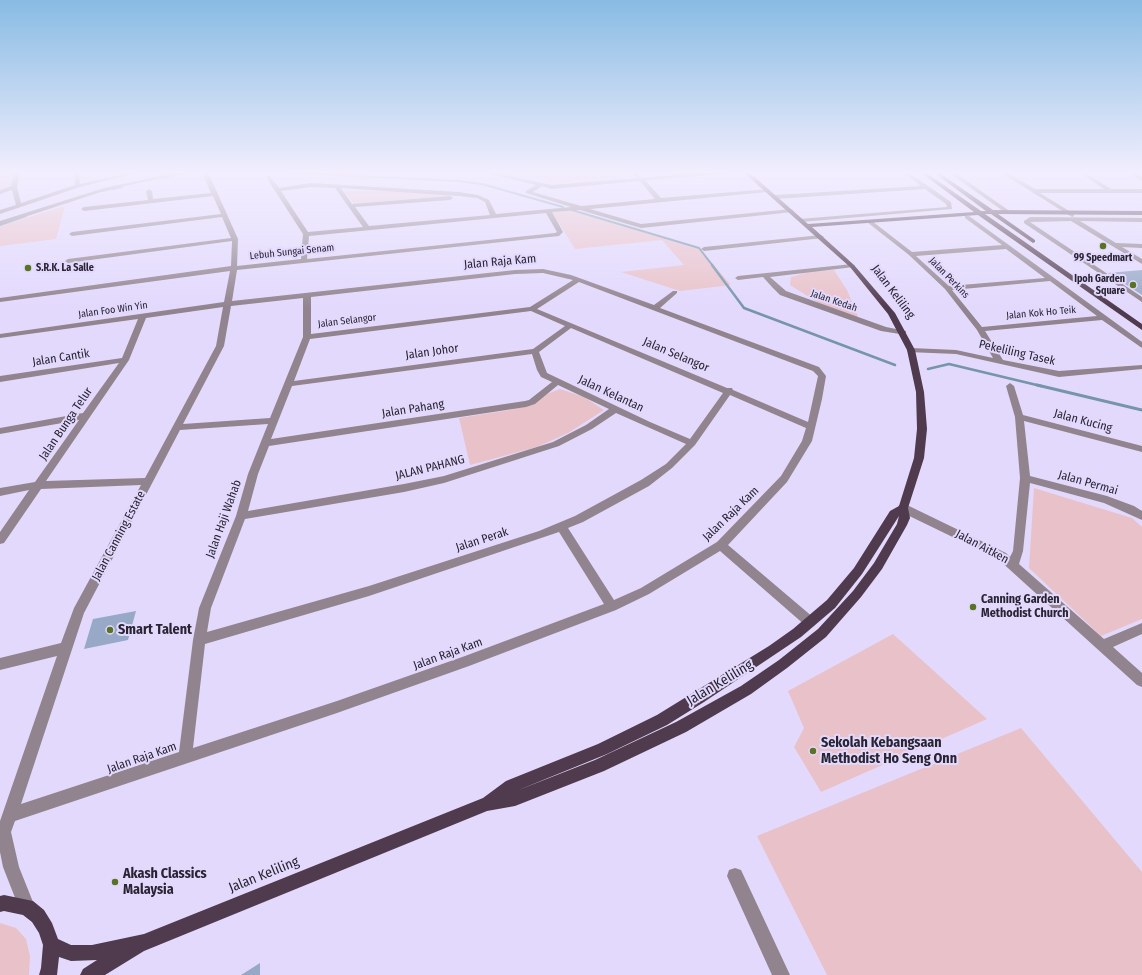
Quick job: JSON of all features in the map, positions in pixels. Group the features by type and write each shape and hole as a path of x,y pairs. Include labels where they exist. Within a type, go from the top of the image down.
{"main road":[{"name":"Jalan Keliling","path":"50,945 71,953 92,953 144,942 487,804 515,799 599,766 681,726 746,690 783,664 822,633 857,594 878,566 896,537 905,518 903,508 919,458 922,429 920,392 911,350 891,313 852,266 798,218"},
{"path":"872,223 926,218"},
{"path":"810,228 958,218"},
{"path":"968,218 984,221 1009,233"},
{"path":"992,218 1009,233 1142,328"},
{"path":"993,218 1142,319"},
{"name":"Jalan Keliling","path":"487,804 511,786 602,749 662,720 743,671 774,650 831,604 858,571 891,518 903,508"},
{"path":"0,904 4,903 27,908 38,916 46,929 50,945 50,968 48,975"},
{"path":"89,975 144,942"}],"street":[{"path":"0,223 17,218"},
{"path":"72,234 198,218"},
{"name":"Jalan Canning Estate","path":"27,908 11,867 2,837 78,612 220,346 234,268 235,239 226,218"},
{"path":"296,218 306,234 304,260"},
{"path":"360,218 367,228"},
{"path":"306,234 478,218"},
{"name":"Lebuh Sungai Senam","path":"0,300 234,268 557,235 560,232 552,218"},
{"path":"612,218 643,226 727,218"},
{"path":"801,220 832,218"},
{"path":"967,218 1142,346"},
{"path":"1045,218 1030,219 1026,222 1142,300"},
{"path":"1075,218 1142,262"},
{"name":"Jalan Perkins","path":"872,223 911,254 947,288 980,329 999,360"},
{"path":"704,249 821,238"},
{"path":"68,261 235,239"},
{"path":"1115,245 1142,246"},
{"path":"911,254 1008,247"},
{"name":"Jalan Kedah","path":"738,278 852,266"},
{"name":"Jalan Raja Kam","path":"10,815 338,706 465,662 612,606 645,591 721,545 784,479 807,441 818,399 822,376 819,371 557,273 530,270 228,304"},
{"name":"Jalan Kedah","path":"765,275 774,286 783,293 884,329 903,333"},
{"path":"947,288 1052,279"},
{"name":"Jalan Selangor","path":"307,337 532,308 577,280"},
{"path":"654,309 675,292"},
{"name":"Jalan Haji Wahab","path":"185,757 199,640 205,608 240,516 253,474 307,337 307,295"},
{"name":"Jalan Foo Win Yin","path":"0,336 228,304"},
{"name":"Jalan Selangor","path":"532,308 729,390 810,426"},
{"name":"Jalan Bunga Telur","path":"0,540 40,485 85,416 125,360 143,316"},
{"name":"Jalan Kok Ho Teik","path":"980,329 1104,318"},
{"name":"Jalan Johor","path":"289,384 534,351 571,325"},
{"name":"Pekeliling Tasek","path":"911,350 956,352 1060,374 1142,367"},
{"name":"Jalan Kelantan","path":"534,351 544,375 692,443"},
{"name":"Jalan Cantik","path":"0,379 125,360"},
{"name":"Jalan Pahang","path":"266,442 528,404 557,382"},
{"path":"1010,386 1019,417 1025,478 1018,551 1013,564"},
{"name":"Jalan Perak","path":"199,640 369,591 562,527 612,502 645,483 669,466 692,443 729,390"},
{"name":"JALAN PAHANG","path":"240,516 397,490 444,479 556,444 590,427 614,408"},
{"path":"0,430 85,416"},
{"name":"Jalan Kucing","path":"1019,417 1142,449"},
{"path":"177,427 274,421"},
{"name":"Jalan Permai","path":"1025,478 1106,500 1130,509 1142,516"},
{"path":"0,492 40,485 148,481"},
{"name":"Jalan Aitken","path":"903,508 990,549 1013,564 1142,681"},
{"path":"562,527 612,606"},
{"path":"721,545 810,622"},
{"path":"1104,645 1142,628"},
{"path":"0,664 65,648"},
{"path":"735,876 781,975"}],"shaded area":[{"path":"28,218 62,218 56,239 0,246 0,226"},
{"path":"555,218 595,218 701,250 731,285 680,291 621,272 684,265 662,240 575,249"},
{"path":"834,270 847,290 858,317 822,305 790,285 791,277 812,271"},
{"path":"560,389 584,397 604,410 568,433 537,447 470,465 459,418 510,410 534,404 547,394"},
{"path":"1034,488 1132,518 1142,527 1142,619 1101,636 1029,568"},
{"path":"893,634 987,719 821,792 794,747 804,728 788,691"},
{"path":"1021,728 1142,872 1142,975 827,975 757,836"},
{"path":"0,923 16,928 26,939 30,956 29,975 0,975"}],"building":[{"name":"Ipoh Garden Square","path":"1142,270 1142,295 1108,273"},
{"name":"Smart Talent","path":"136,611 128,640 84,649 93,619"},
{"path":"260,963 260,975 241,975"}],"waterway":[{"path":"0,225 22,218"},
{"path":"597,218 699,248 713,266"},
{"path":"712,265 744,308 895,365"},
{"path":"928,369 949,364 1041,386"},
{"path":"1037,385 1142,410"}],"place":[{"name":"99 Speedmart","path":"1103,246"},
{"name":"S.R.K. La Salle","path":"28,268"},
{"name":"Ipoh Garden Square","path":"1133,285"},
{"name":"Canning Garden Methodist Church","path":"973,607"},
{"name":"Smart Talent","path":"110,630"},
{"name":"Sekolah Kebangsaan Methodist Ho Seng Onn","path":"813,751"},
{"name":"Akash Classics Malaysia","path":"115,882"}]}
